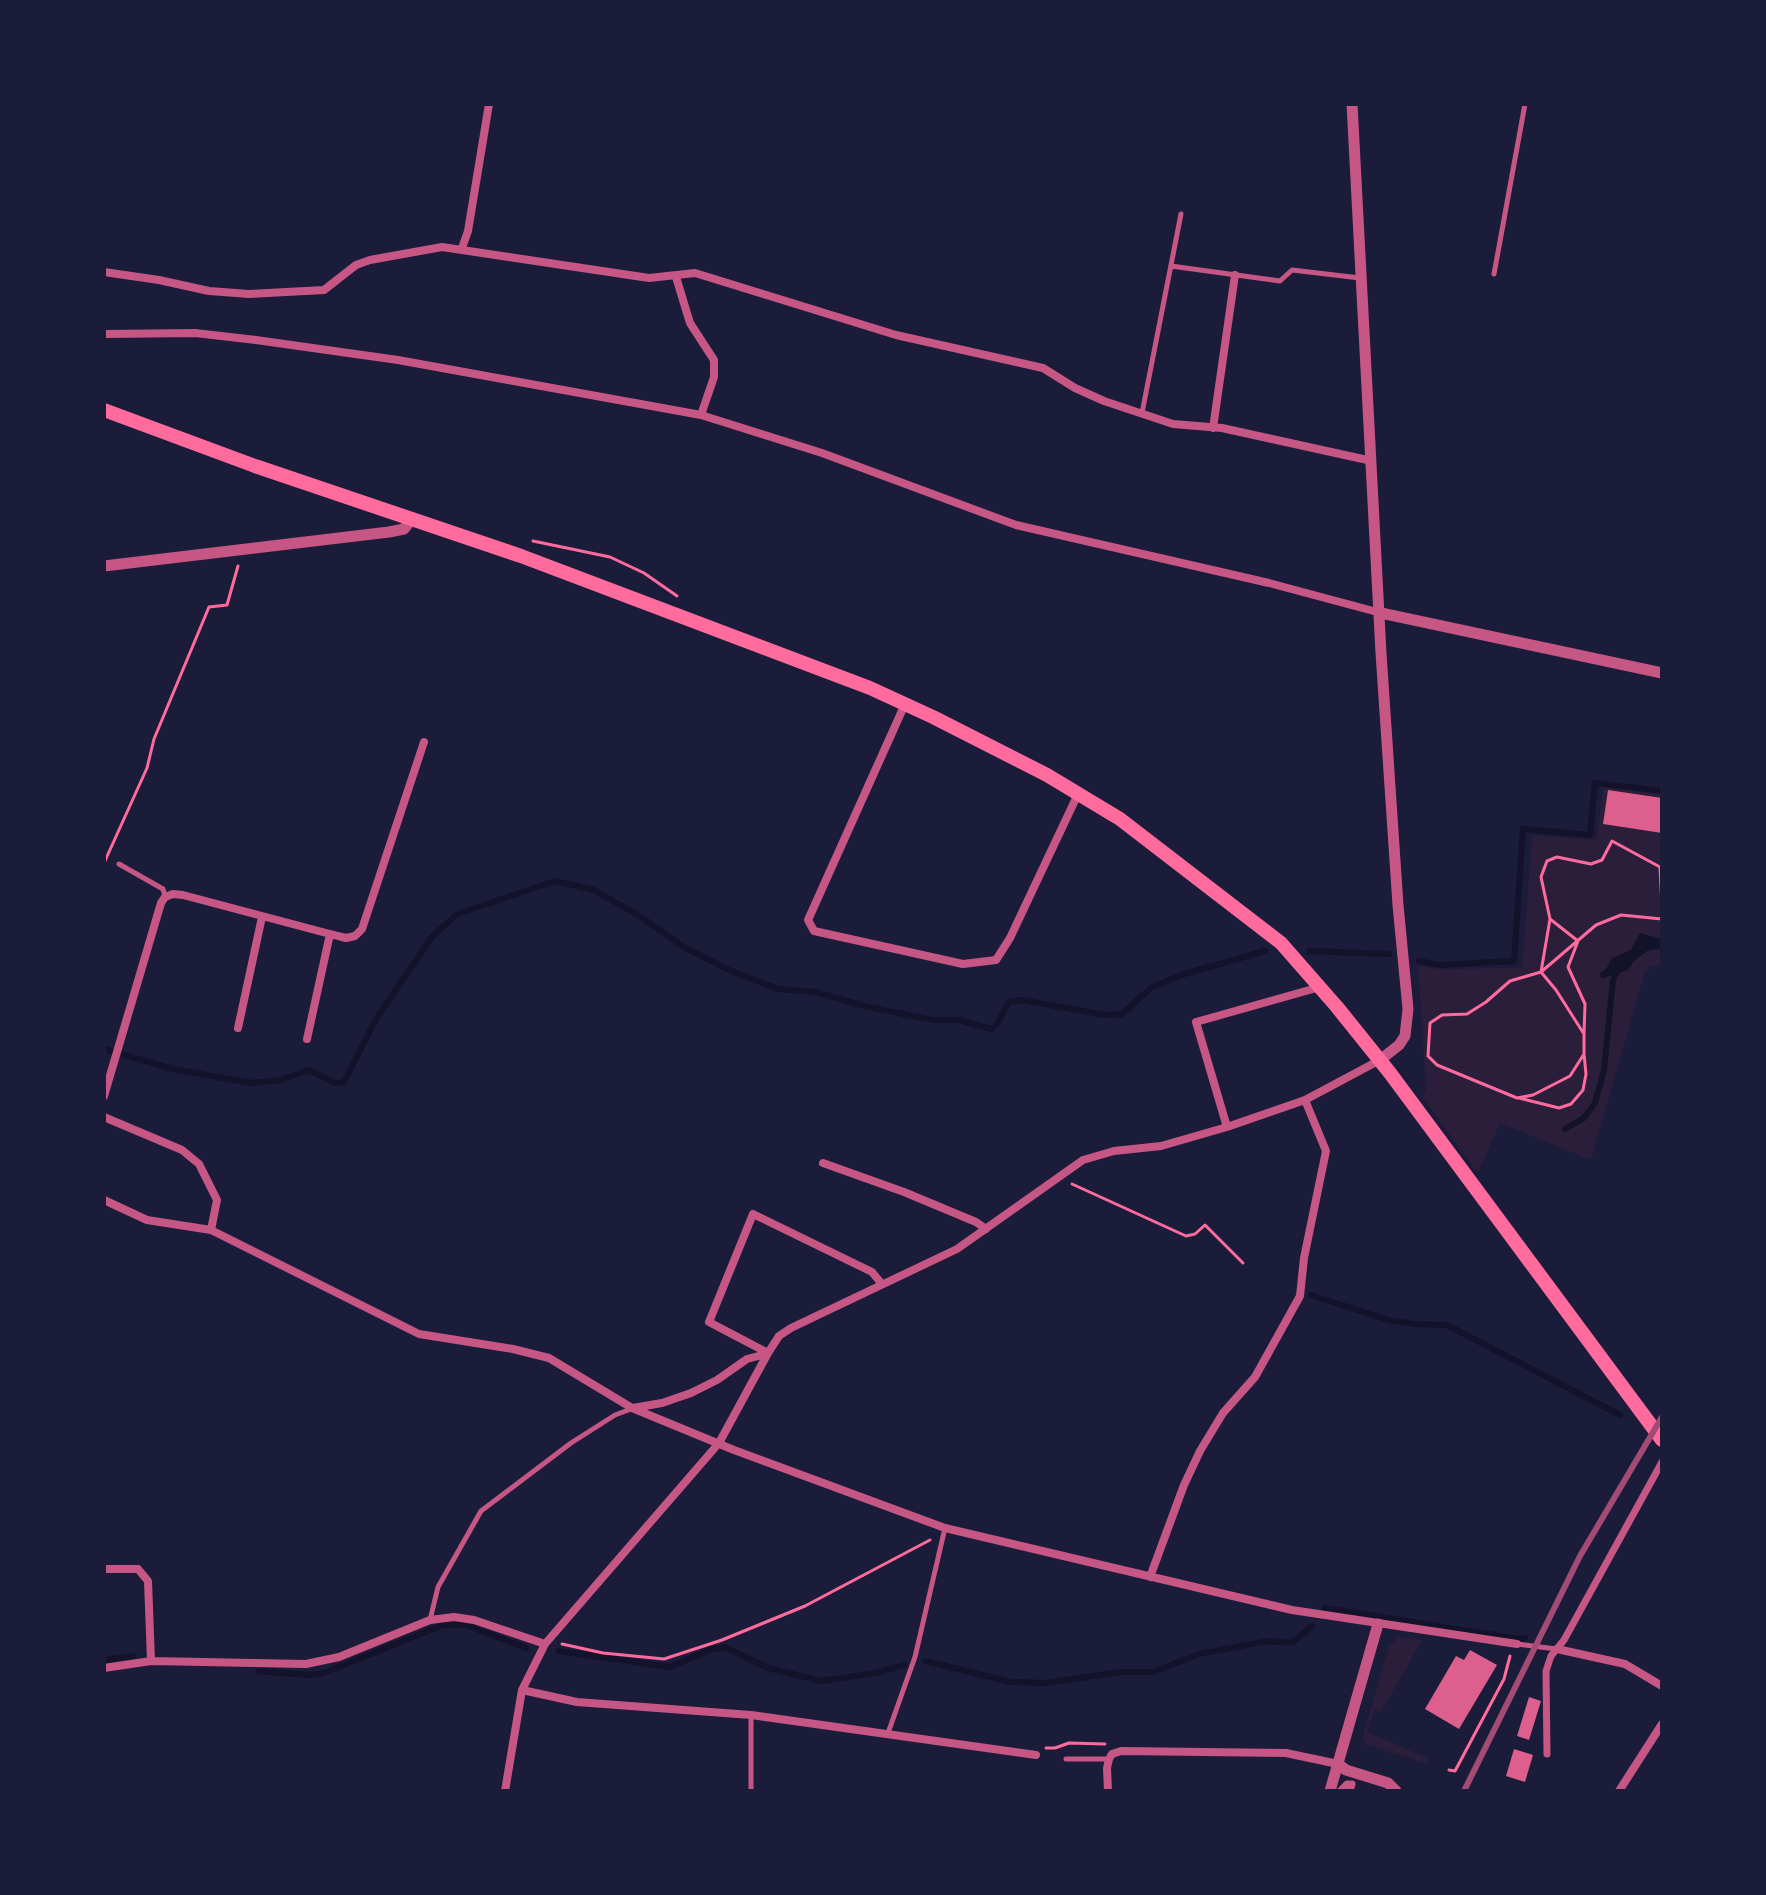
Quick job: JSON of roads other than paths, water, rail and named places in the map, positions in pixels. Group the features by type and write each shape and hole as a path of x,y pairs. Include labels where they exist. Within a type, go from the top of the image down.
{"main road":[{"path":"104,410 521,556 905,704 1047,775 1120,819 1281,943 1320,987 1380,1060 1662,1440"}],"street":[{"path":"462,248 468,231 489,104"},
{"path":"505,1791 522,1690 545,1644 719,1443 779,1336 881,1283 928,1264 986,1229 1083,1160 1098,1154 1161,1146 1305,1100 1380,1060 1405,1036 1408,1009 1397,889 1352,104"},
{"path":"104,272 209,291 249,294 324,290 356,265 370,260 424,248 462,248 649,278 695,273 896,335 1043,368 1075,388 1141,415 1173,424 1222,428 1372,461"},
{"path":"1213,428 1235,275"},
{"path":"676,277 690,323 714,360 714,377 701,415"},
{"path":"104,334 195,333 256,340 398,360 701,415 822,453 1016,525 1269,583 1381,613 1662,673"},
{"path":"104,566 389,532 404,529 412,519"},
{"path":"905,704 808,920 814,931 963,964 996,960 1010,938 1078,794"},
{"path":"104,1096 165,897 183,895 346,938 355,936 362,929 424,742"},
{"path":"238,1028 262,917"},
{"path":"307,1039 330,934"},
{"path":"1227,1127 1196,1022 1320,987"},
{"path":"1150,1577 1200,1451 1223,1413 1255,1377 1300,1296 1304,1258 1326,1151 1305,1100"},
{"path":"104,1117 182,1150 199,1164 217,1200 211,1230"},
{"path":"823,1163 904,1192 986,1229"},
{"path":"104,1200 147,1220 211,1230 419,1334 549,1358 632,1408 945,1530 1292,1610 1514,1644"},
{"path":"768,1353 709,1322 753,1214 872,1272 881,1283"},
{"path":"632,1408 662,1403 691,1393 747,1359 768,1353"},
{"path":"1547,1754 1546,1671 1551,1656 1662,1462"},
{"path":"104,1569 138,1569 148,1581 151,1661"},
{"path":"104,1668 151,1661 306,1664 339,1657 430,1620 454,1617 474,1620 545,1644"},
{"path":"1330,1791 1378,1624"},
{"path":"1557,1649 1625,1664 1662,1686"},
{"path":"522,1690 577,1702 751,1715 1036,1755"},
{"path":"1619,1791 1662,1724"},
{"path":"1108,1791 1109,1759 1112,1754 1121,1751 1286,1753 1338,1764 1346,1770 1388,1783 1396,1791"},
{"path":"1340,1791 1347,1784 1352,1784 1350,1791"}],"lane":[{"path":"1494,274 1525,104"},
{"path":"1141,415 1181,214"},
{"path":"1171,266 1280,281 1292,270 1362,278"},
{"path":"119,864 163,889 165,897"},
{"path":"430,1620 438,1587 481,1511 571,1443 632,1408"},
{"path":"888,1733 915,1657 945,1530"},
{"path":"1514,1644 1557,1649"},
{"path":"751,1715 751,1791"},
{"path":"1066,1759 1109,1759"}],"waterway":[{"path":"1419,961 1439,965 1514,961 1523,829 1590,835 1595,783 1662,791"},
{"path":"104,1049 173,1069 251,1083 280,1080 309,1070 335,1083 344,1082 376,1019 432,937 457,914 555,881 594,890 684,947 729,970 778,989 816,992 864,1006 933,1020 958,1020 991,1029 1009,1002 1022,1000 1105,1015 1122,1014 1152,987 1184,974 1265,951"},
{"path":"1310,951 1389,954"},
{"path":"1565,1129 1584,1118 1595,1103 1604,1070 1613,980 1618,970"},
{"path":"1311,1295 1388,1320 1447,1325 1620,1415"},
{"path":"1325,1608 1525,1638"},
{"path":"259,1671 308,1675 324,1673 443,1625 466,1625 526,1648"},
{"path":"925,1661 1011,1682 1045,1683 1121,1672 1153,1672 1199,1654 1267,1641 1292,1643 1312,1626"},
{"path":"558,1651 670,1667 712,1649 725,1647 768,1668 821,1681 876,1673 904,1665"},
{"path":"104,1660 133,1656"}],"railway":[{"path":"1464,1791 1580,1556 1662,1417"}]}
